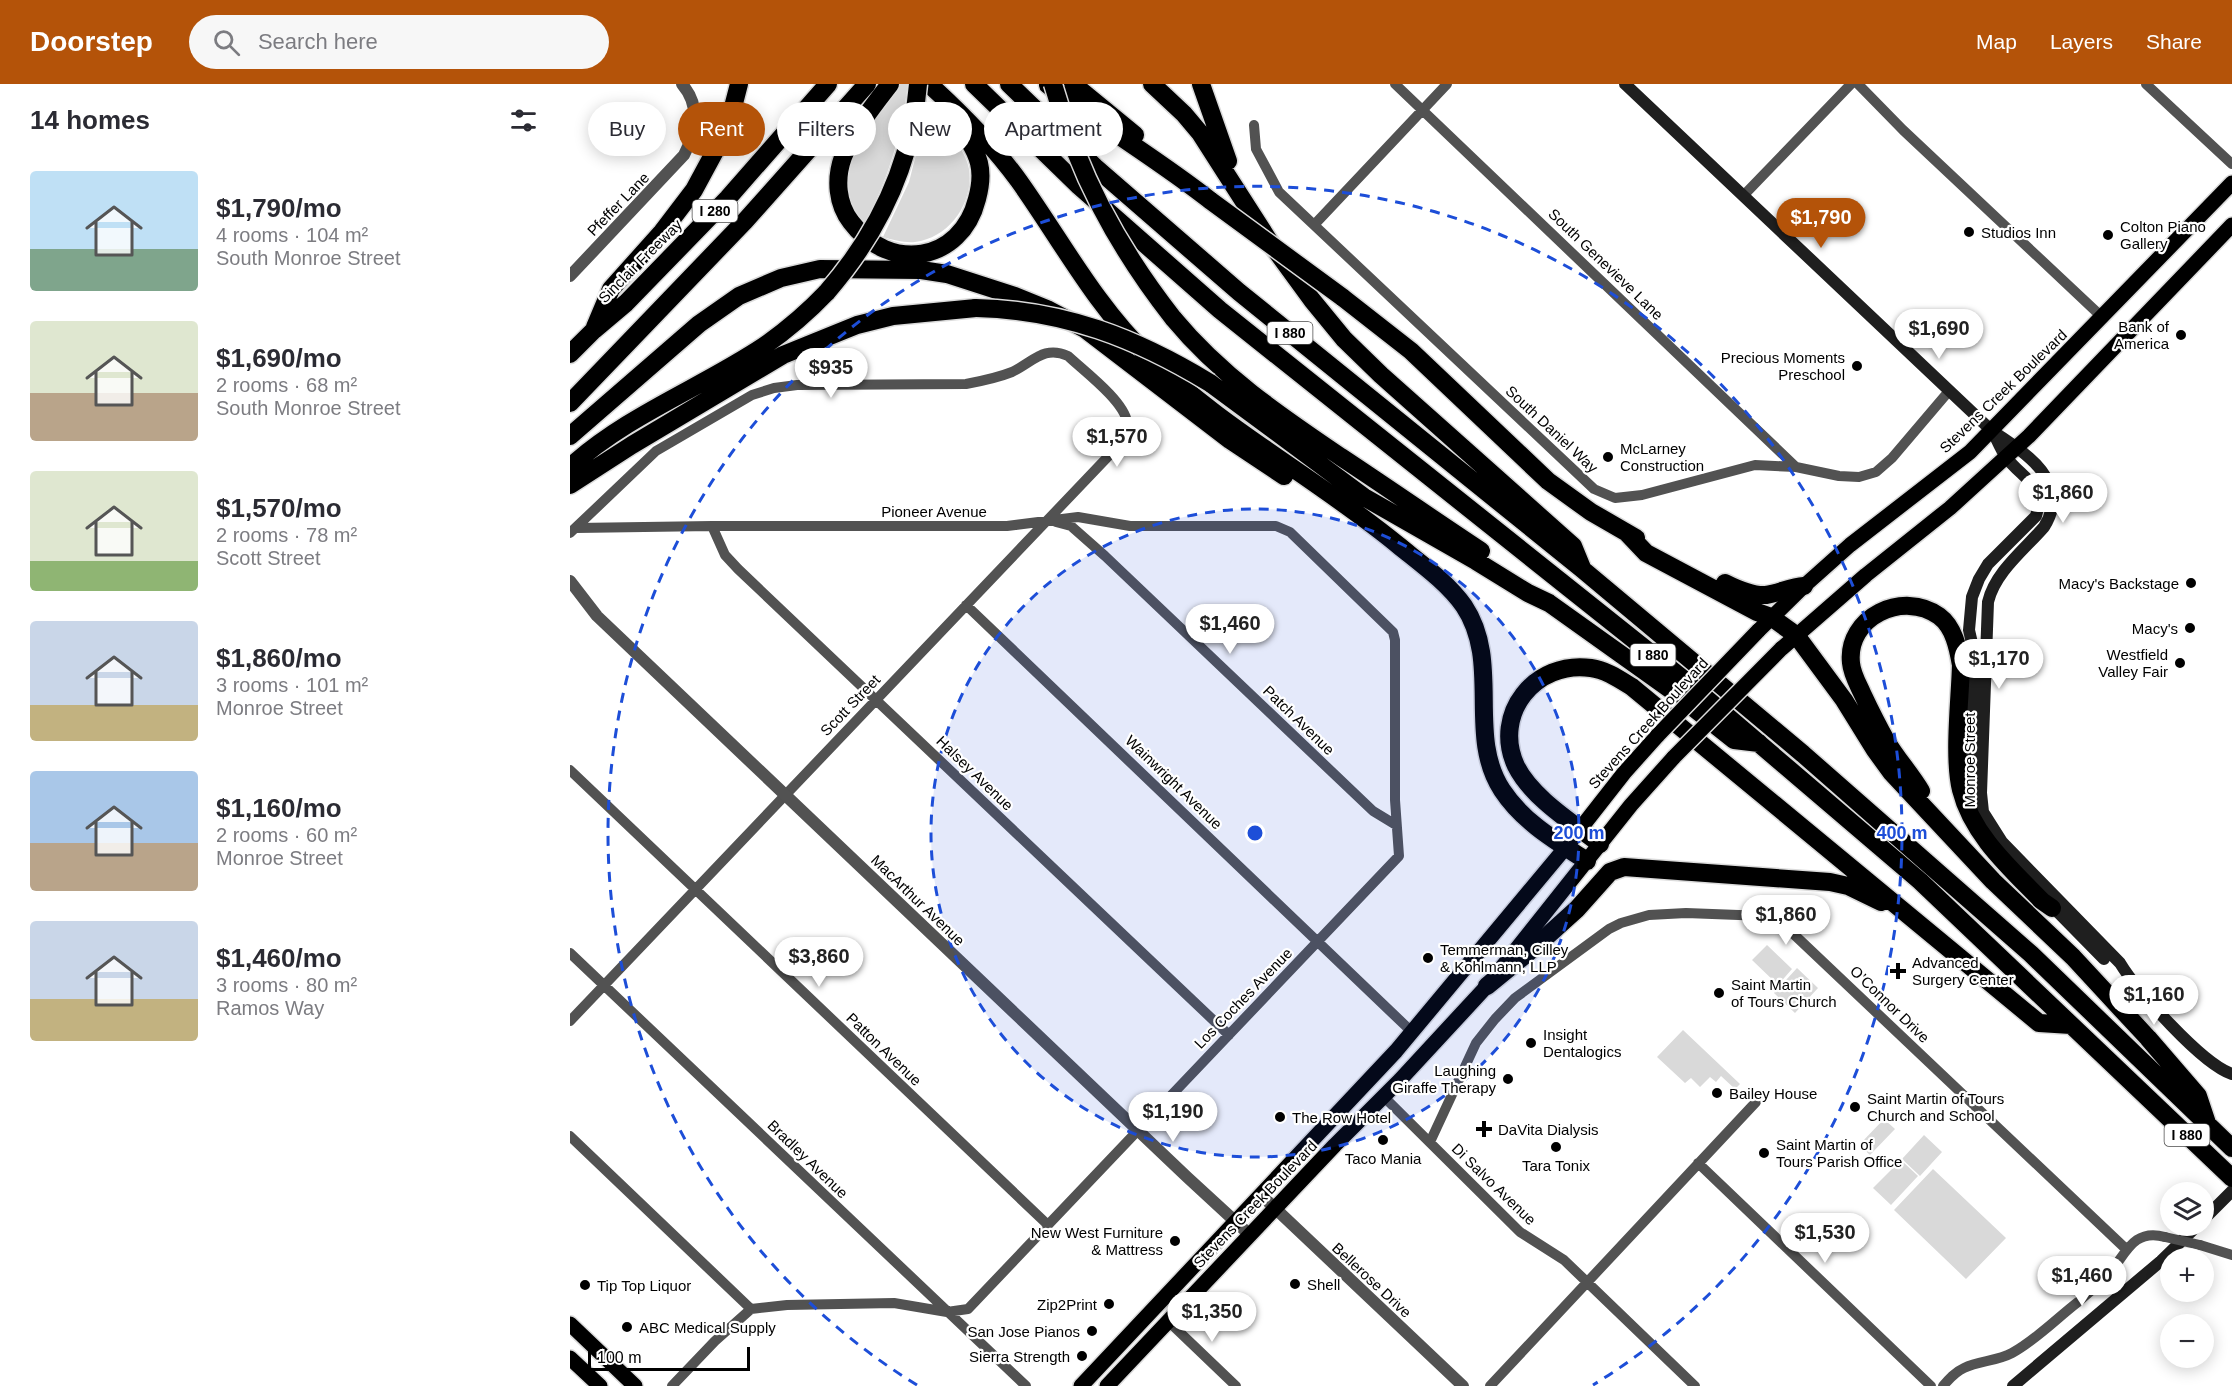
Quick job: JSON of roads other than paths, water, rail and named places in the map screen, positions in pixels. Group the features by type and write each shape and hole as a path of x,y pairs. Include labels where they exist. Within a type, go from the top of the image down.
{"highway":[{"path":"594,330 610,289 680,210 704,174 721,140 739,84"},
{"name":"Sinclair Freeway","path":"570,354 626,303 728,198 828,84"},
{"name":"I 280","path":"570,403 794,168 867,84"},
{"path":"890,84 848,145 842,159 838,189 844,212 865,238 887,251 914,255 942,248 963,230 975,206 981,178 979,164 965,135 924,84"},
{"path":"570,467 621,428 764,346 800,318 827,292 859,253 886,205 906,152 918,84"},
{"path":"929,84 958,110 1005,162 1127,336 1167,374 1242,432 1376,527 1420,563 1463,604 1476,630 1484,668 1485,737 1493,774 1515,807 1549,838 1587,861"},
{"name":"I 880","path":"974,84 1094,200 1220,310 1563,582 1760,743 1920,881 2071,1024 2231,1181"},
{"name":"I 880","path":"1009,84 1095,167 1221,276 1582,570 1803,754 1930,864 2031,954 2232,1149"},
{"path":"1047,84 1148,157 1171,169"},
{"path":"1053,84 1071,142 1105,218 1135,268 1178,325 1222,371 1252,395 1533,587 1549,603 1671,690 1734,740 1760,743"},
{"path":"1073,84 1211,201 1342,297 1411,351 1557,489 1627,533 1741,591 1765,595 1804,585"},
{"path":"1152,84 1184,114 1200,133 1292,273 1344,339 1381,375 1573,546 1582,570"},
{"path":"1201,84 1218,135 1248,206"},
{"path":"570,436 699,324 732,300 759,287 781,278 820,269 870,268 938,272 978,282 1015,296 1047,309 1085,329 1230,440 1361,527 1420,563"},
{"path":"570,485 749,374 802,346 857,325 893,316 976,308 1020,310 1085,324 1154,351 1210,383 1364,497 1549,603"},
{"path":"1627,533 1646,553 1757,612 1771,617 1796,635 1844,700 1891,772 1994,882 2073,957 2148,1038 2198,1096 2208,1125"},
{"path":"1932,814 1919,789 1883,734 1868,705 1851,662 1853,644 1865,622 1874,614 1887,609 1917,607 1928,611 1939,616 1952,633 1961,665 1959,773 1965,802 1986,840 2042,901 2052,908"},
{"path":"1600,844 1537,795 1525,782 1511,752 1509,733 1517,704 1526,691 1548,673 1578,667 1606,672 1632,687 2039,1023 2071,1024"},
{"path":"1487,986 1577,909 1610,872 1624,867 1830,882 1848,886 1925,928"}],"main road":[{"path":"1625,84 2012,452"},
{"name":"Stevens Creek Boulevard","path":"1081,1386 1412,1032 1653,740 1804,585 1857,539 1970,452 1992,431 2232,183"},
{"name":"Stevens Creek Boulevard","path":"1107,1386 1487,986 1600,844 1674,757 1796,635 1950,508 2012,452 2232,225"},
{"name":"Monroe Street","path":"2012,452 2034,487 2038,496 2038,506 2036,516 1988,564 1972,597 1969,630 1974,652 1971,783 1977,814 1989,835 2046,897 2052,908 2114,969 2130,979"},
{"name":"Monroe Street","path":"2012,452 2036,464 2049,482 2053,492 2053,504 2050,518 2044,527 2001,574 1990,593 1981,793 1983,812 2002,842 2120,963 2130,979 2199,1053 2219,1069 2232,1074"},
{"path":"1383,1096 1395,1051"},
{"path":"2214,1205 2231,1181"},
{"path":"2013,1386 2161,1261 2187,1236"},
{"path":"570,1324 635,1386"},
{"name":"Stevens Creek Boulevard","path":"1094,1386 1101,1379 1109,1363 1109,1357"},
{"path":"570,1358 600,1386"}],"street":[{"name":"Pfeffer Lane","path":"570,276 684,155 694,132 696,119 691,96 682,84"},
{"name":"South Genevieve Lane","path":"1395,84 1796,467"},
{"path":"1314,225 1448,84"},
{"path":"1743,196 1851,84"},
{"path":"1858,84 1903,130 2103,318"},
{"path":"2146,84 2232,164"},
{"name":"South Daniel Way","path":"1254,125 1256,149 1279,192 1594,489 1615,498 1642,495 1755,465 1796,467 1839,476 1860,477 1876,471 1892,458 1949,391"},
{"name":"Scott Street","path":"570,1021 1120,444 1125,434 1126,422 1123,410 1116,402 1068,356 1060,352 1041,355 1014,371 993,379 966,384 797,385 774,388 752,395 656,451 573,530"},
{"name":"Pioneer Avenue","path":"573,530 712,526 1007,526 1078,517 1130,526 1276,526 1290,532 1393,632"},
{"name":"Patch Avenue","path":"1047,520 1071,526 1105,555 1373,811 1396,825"},
{"name":"Halsey Avenue","path":"712,526 721,547 732,562 1229,1035"},
{"name":"MacArthur Avenue","path":"570,581 597,615 1250,1234"},
{"name":"Wainwright Avenue","path":"966,605 1412,1032"},
{"name":"Los Coches Avenue","path":"947,1312 968,1309 1399,856 1396,825 1395,639 1393,632"},
{"name":"Patton Avenue","path":"570,770 1048,1226"},
{"name":"O’Connor Drive","path":"1430,1142 1476,1043 1495,1019 1515,998 1609,929 1628,920 1649,915 1765,916 1784,926 2126,1249"},
{"name":"Bradley Avenue","path":"570,953 1026,1386"},
{"name":"Di Salvo Avenue","path":"1383,1096 1520,1232 1564,1260 1695,1386"},
{"path":"1490,1386 1756,1102"},
{"path":"570,1136 751,1309"},
{"path":"1698,1163 1931,1386"},
{"name":"Bellerose Drive","path":"1261,1195 1463,1386"},
{"path":"1943,1386 1954,1374 1964,1368 2000,1359 2015,1351 2089,1293 2135,1241 2155,1235 2232,1255"},
{"path":"672,1386 715,1341 751,1309 787,1305 894,1303 947,1312"},
{"path":"1168,1321 1236,1386"}],"place":[{"name":"Studios Inn","path":"1969,232"},
{"name":"Colton Piano Gallery","path":"2108,235"},
{"name":"Bank of America","path":"2181,335"},
{"name":"Precious Moments Preschool","path":"1857,366"},
{"name":"McLarney Construction","path":"1608,457"},
{"name":"Macy's Backstage","path":"2191,583"},
{"name":"Macy's","path":"2190,628"},
{"name":"Westfield Valley Fair","path":"2180,663"},
{"name":"Temmerman, Cilley & Kohlmann, LLP","path":"1428,958"},
{"name":"Advanced Surgery Center","path":"1898,971"},
{"name":"Saint Martin of Tours Church","path":"1719,993"},
{"name":"Insight Dentalogics","path":"1531,1043"},
{"name":"Laughing Giraffe Therapy","path":"1508,1079"},
{"name":"Bailey House","path":"1717,1093"},
{"name":"Saint Martin of Tours Church and School","path":"1855,1107"},
{"name":"The Row Hotel","path":"1280,1117"},
{"name":"DaVita Dialysis","path":"1484,1129"},
{"name":"Taco Mania","path":"1383,1140"},
{"name":"Tara Tonix","path":"1556,1147"},
{"name":"Saint Martin of Tours Parish Office","path":"1764,1153"},
{"name":"New West Furniture & Mattress","path":"1175,1241"},
{"name":"Shell","path":"1295,1284"},
{"name":"Tip Top Liquor","path":"585,1285"},
{"name":"Zip2Print","path":"1109,1304"},
{"name":"ABC Medical Supply","path":"627,1327"},
{"name":"San Jose Pianos","path":"1092,1331"},
{"name":"Sierra Strength","path":"1082,1356"}]}
